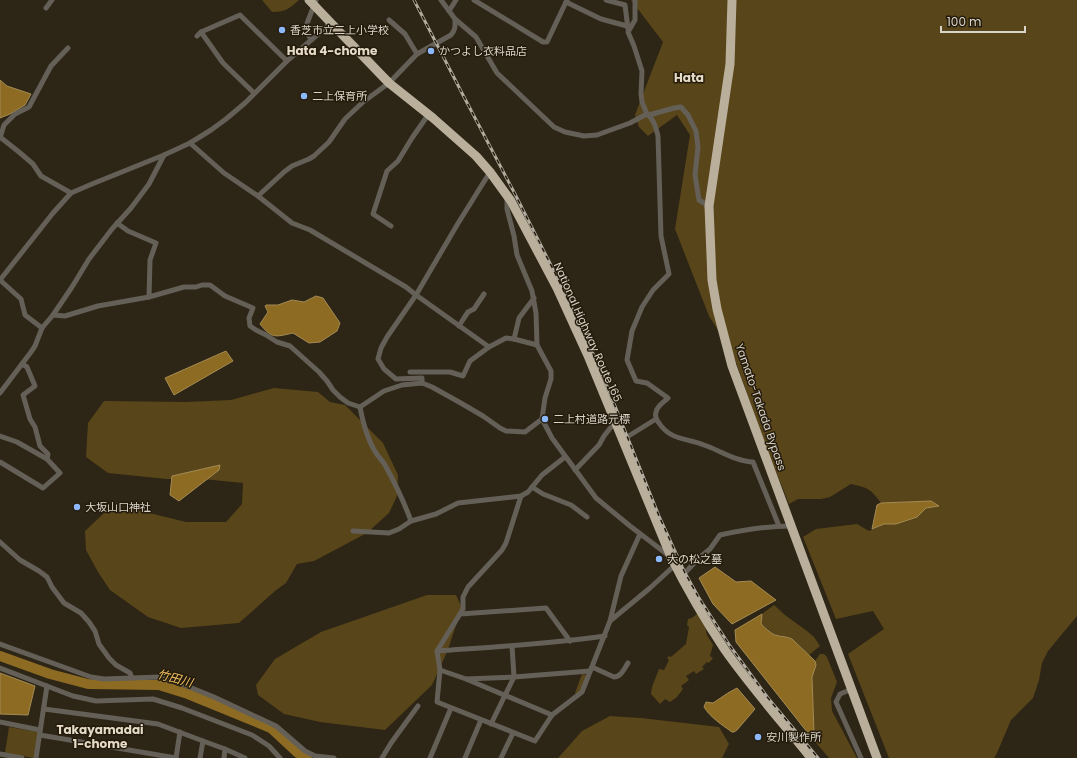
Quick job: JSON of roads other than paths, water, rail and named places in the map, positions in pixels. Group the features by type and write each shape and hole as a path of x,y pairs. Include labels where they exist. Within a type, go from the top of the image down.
{"highway":[{"name":"Yamato-Takada Bypass","path":"732,0 730,64 709,206 712,280 717,309 732,366 878,758"},
{"name":"National Highway Route 165","path":"313,2 331,23 389,83 476,156 507,195 557,288 681,577 726,650 763,700 811,758"}],"street":[{"path":"46,8 52,0"},
{"path":"441,0 455,19 476,37 497,73 554,127 565,132 584,136 597,135 648,114 680,107 688,115 694,126 698,146 695,175 699,200 709,206"},
{"path":"449,11 456,0"},
{"path":"474,0 543,42 547,42 566,1 601,20 628,29"},
{"path":"606,0 625,5 628,29 642,71 642,102 654,123 658,136 661,236 669,274 653,290 642,307 632,331 627,360 636,381 647,383 668,398 658,407 655,412 656,419 663,429 670,435 698,442 748,462 753,462 779,526"},
{"path":"628,29 635,20 635,0"},
{"path":"311,40 306,30 306,26 313,2"},
{"path":"254,93 223,63 199,34 240,15 287,61"},
{"path":"258,196 292,166 314,156 329,142 345,119 363,102 389,83 416,54 451,35 456,27 455,19"},
{"path":"389,20 404,34 416,54"},
{"path":"42,328 25,315 21,299 0,280 53,213 71,193 190,143 226,119 287,61 331,23"},
{"path":"68,48 51,66 29,106 15,114 4,124 0,137 33,164 42,176 71,193"},
{"path":"391,226 373,214 387,171 398,161 428,115"},
{"path":"190,143 224,173 258,196 292,223 310,230 406,287 489,346"},
{"path":"0,393 35,346 42,328 53,315 89,259 149,184 164,155"},
{"path":"422,383 422,378 396,379 384,369 378,359 387,337 416,295 490,172"},
{"path":"507,195 507,208 517,255 534,298 537,345 551,371 552,376 545,398 542,419 552,438 596,498 673,561 650,588 610,620"},
{"path":"117,223 128,231 156,243 150,260 149,297"},
{"path":"53,315 65,316 98,306 149,297 184,287 196,288 202,284 210,284 225,296 253,308 249,318 250,326 277,342 290,346 318,372 340,397 348,403 360,407"},
{"path":"459,326 468,312 474,309 484,294"},
{"path":"514,339 519,318 534,298"},
{"path":"410,372 450,372 463,376 470,361 489,346 506,338 537,345"},
{"path":"22,364 26,367 35,386 23,395 40,446 48,454 48,459"},
{"path":"360,407 384,391 402,385 422,383 463,404 506,431 525,432 542,419"},
{"path":"360,407 364,429 376,454 384,463 404,501 411,521"},
{"path":"622,438 627,437 656,419"},
{"path":"574,470 598,445 615,422"},
{"path":"0,436 17,442 48,459 60,473 43,488 0,462"},
{"path":"353,531 389,533 399,529 411,521 436,514 458,502 521,496 528,492 542,475 565,457"},
{"path":"532,487 543,494 571,505 587,517"},
{"path":"521,496 506,543 502,550 468,587 463,597 463,609 437,651 440,670 437,702 535,741 552,715 582,692 605,636 621,576 640,534"},
{"path":"681,577 699,558 710,550 720,535 743,530 791,526"},
{"path":"0,542 20,560 46,577 64,603 81,613 95,631 99,644 108,658 116,665 130,673 132,678"},
{"path":"460,614 546,608 570,641"},
{"path":"437,651 570,641 605,636"},
{"path":"0,644 90,677 104,679 160,677 177,682 276,726 305,751 315,756 334,758"},
{"path":"492,724 514,677 512,646"},
{"path":"466,679 514,677 591,669 617,677 621,674 628,663"},
{"path":"0,668 73,696 96,701 153,699 182,708 252,735 269,746 280,758"},
{"path":"440,670 466,679 552,715"},
{"path":"36,758 47,686"},
{"path":"852,689 840,694 836,702 861,758"},
{"path":"382,758 418,706"},
{"path":"430,758 451,708"},
{"path":"44,709 158,724 245,758"},
{"path":"465,758 481,720"},
{"path":"0,722 40,732 176,758 180,732"},
{"path":"501,758 513,733"},
{"path":"200,758 203,741"},
{"path":"224,758 225,749"},
{"path":"0,754 22,758"}],"waterway":[{"name":"竹田川","path":"0,656 50,674 88,684 159,685 188,694 271,728 298,753 307,758"}],"railway":[{"path":"414,0 561,285 601,371 659,516 685,573 699,598 730,646 768,698 818,758"}],"place":[{"name":"香芝市立二上小学校","path":"282,30"},
{"name":"かつよし衣料品店","path":"431,51"},
{"name":"二上保育所","path":"304,96"},
{"name":"二上村道路元標","path":"545,419"},
{"name":"大坂山口神社","path":"77,507"},
{"name":"大の松之墓","path":"659,559"},
{"name":"安川製作所","path":"758,737"}],"district":[{"name":"Hata 4-chome","path":"332,50"},
{"name":"Hata","path":"689,77"},
{"name":"Takayamadai 1-chome","path":"100,736"}]}
